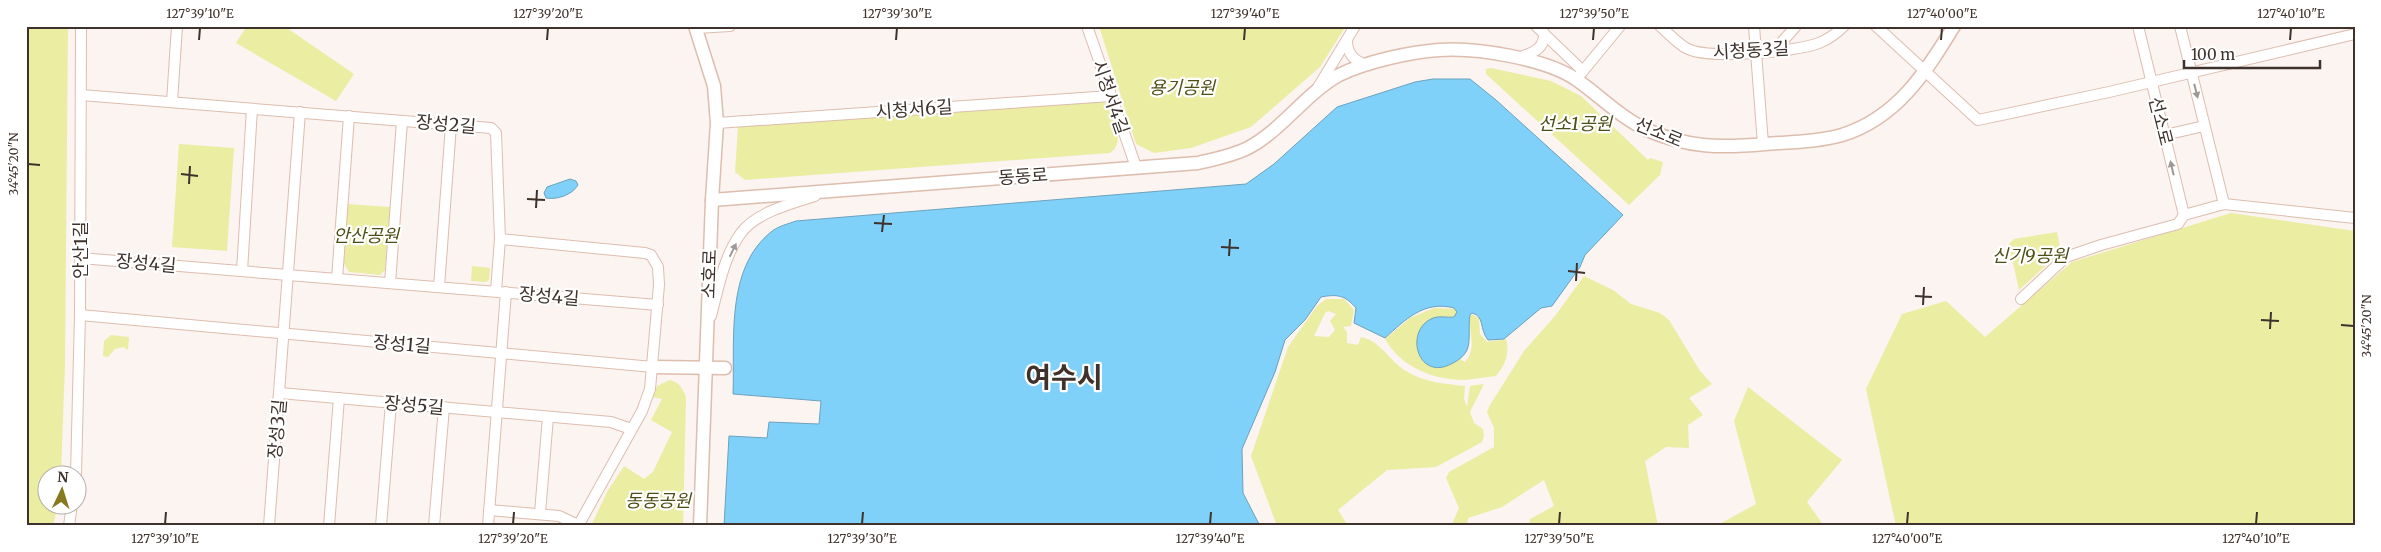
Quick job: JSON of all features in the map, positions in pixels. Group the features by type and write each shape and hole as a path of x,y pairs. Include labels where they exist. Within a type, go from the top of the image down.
{"street":[{"name":"안산1길","path":"76,464 80,315 81,26"},
{"path":"172,102 177,26"},
{"path":"695,27 730,26"},
{"name":"시청서4길","path":"1087,26 1136,167"},
{"path":"1314,94 1355,26"},
{"path":"1540,30 1580,75 1620,26"},
{"name":"시청동3길","path":"1660,26 1687,49 1717,54 1774,51 1817,44 1834,36 1844,26"},
{"path":"1754,26 1763,144"},
{"path":"1774,51 1796,26"},
{"path":"1876,26 1978,120 2355,34"},
{"name":"선소로","path":"1314,94 1339,75 1395,58 1440,50 1487,52 1518,58 1562,72 1580,75 1622,115 1644,129 1668,138 1706,147 1816,140 1843,134 1870,123 1906,94 1927,71 1954,26"},
{"name":"선소로","path":"2138,26 2184,215"},
{"path":"2180,26 2224,204"},
{"name":"소호로","path":"695,27 714,86 717,123 712,200 700,526"},
{"path":"1518,58 1540,47 1543,42 1540,30"},
{"path":"1347,40 1348,49 1354,59 1367,65"},
{"name":"동동로","path":"712,200 1136,167 1184,165 1248,148 1267,135 1314,94"},
{"name":"장성2길","path":"81,95 491,128 496,133 501,292 501,353 496,412"},
{"name":"시청서6길","path":"717,123 1111,96"},
{"path":"242,271 252,109"},
{"name":"장성3길","path":"269,526 300,112"},
{"path":"337,279 349,116"},
{"path":"390,283 402,121"},
{"path":"439,287 451,125"},
{"path":"2165,135 2204,126"},
{"path":"707,329 729,257 741,232 763,215 829,191"},
{"path":"2021,299 2066,257 2101,245 2178,224 2184,215 2224,204 2355,218"},
{"path":"489,510 564,517 578,525 631,429 650,389 658,305 659,274 656,262 651,255 500,239"},
{"name":"장성4길","path":"80,258 658,305"},
{"name":"장성1길","path":"80,315 653,367 705,370 725,368"},
{"name":"장성5길","path":"280,393 611,422 631,429"},
{"path":"329,526 339,398"},
{"path":"381,526 391,403"},
{"path":"434,526 444,407"},
{"path":"488,526 496,412"},
{"path":"540,514 548,417"}],"green space":[{"path":"26,26 68,26 65,364 61,464 38,464 38,514 56,514 53,526 26,526"},
{"path":"247,26 284,26 354,74 336,101 236,43"},
{"name":"용기공원","path":"1099,26 1346,26 1320,67 1251,127 1191,148 1154,153 1136,144"},
{"name":"선소1공원","path":"1491,68 1551,81 1581,96 1648,160 1650,158 1663,162 1660,175 1629,205 1486,74 1486,69"},
{"name":"용기공원","path":"1102,102 1109,104 1117,130 1117,143 1115,149 1110,153 745,180 735,172 738,127"},
{"path":"179,144 234,148 227,251 172,247"},
{"name":"안산공원","path":"347,204 390,207 385,270 380,275 349,272 343,262"},
{"path":"2231,213 2355,231 2355,526 1896,526 1866,389 1902,314 1946,301 1985,337 2072,262"},
{"name":"신기9공원","path":"2057,232 2061,252 2019,290 2009,244 2014,239"},
{"path":"472,266 490,268 489,280 486,282 471,281"},
{"path":"1584,276 1613,290 1631,304 1660,313 1669,320 1700,371 1712,384 1689,398 1703,415 1688,425 1689,448 1666,447 1645,461 1658,526 1529,526 1530,519 1554,506 1544,480 1502,507 1468,518 1467,526 1455,526 1452,524 1459,508 1446,478 1449,472 1494,447 1494,428 1487,412 1490,405 1524,351 1555,316"},
{"path":"1326,299 1344,299 1354,310 1351,326 1343,327 1347,332 1347,343 1358,345 1361,337 1368,339 1380,347 1400,367 1413,375 1434,382 1465,386 1464,399 1467,407 1470,386 1484,384 1470,412 1474,423 1483,429 1484,436 1482,442 1436,467 1387,470 1338,510 1348,526 1277,526 1251,456 1288,347 1317,306","holes":["1328,311 1336,314 1330,321 1335,330 1329,337 1314,336 1325,313"]},
{"path":"1434,308 1456,309 1457,314 1418,336 1418,349 1423,361 1451,364 1460,359 1465,362 1469,357 1472,346 1470,315 1473,315 1479,318 1480,334 1487,342 1506,339 1506,359 1496,376 1465,380 1441,378 1419,370 1392,349 1385,339 1410,318"},
{"path":"111,335 129,337 128,350 124,347 115,349 108,357 103,356 104,341"},
{"name":"동동공원","path":"670,380 680,386 686,397 683,526 591,526 607,492 624,466 644,479 653,472 672,432 651,420 662,399 652,397 657,386"},
{"path":"1748,387 1842,460 1807,502 1824,526 1716,526 1756,504 1734,421"}],"water":[{"path":"1433,79 1470,79 1496,100 1623,215 1585,255 1580,267 1552,306 1541,308 1504,339 1488,340 1479,317 1472,313 1470,315 1469,342 1466,352 1457,361 1441,367 1431,366 1424,361 1419,353 1417,344 1418,334 1423,325 1431,319 1454,317 1457,312 1454,308 1443,306 1424,309 1408,318 1385,338 1354,323 1356,308 1348,300 1340,296 1321,297 1305,320 1285,340 1275,372 1242,449 1243,493 1260,526 724,526 729,436 767,438 769,422 819,424 821,401 733,394 734,329 739,286 746,265 756,247 774,230 796,221 1246,184 1274,164 1337,107 1415,82"},
{"path":"570,179 576,181 578,185 572,192 559,197 546,198 544,193 547,187"}],"district":[{"name":"여수시","path":"1064,377"}]}
